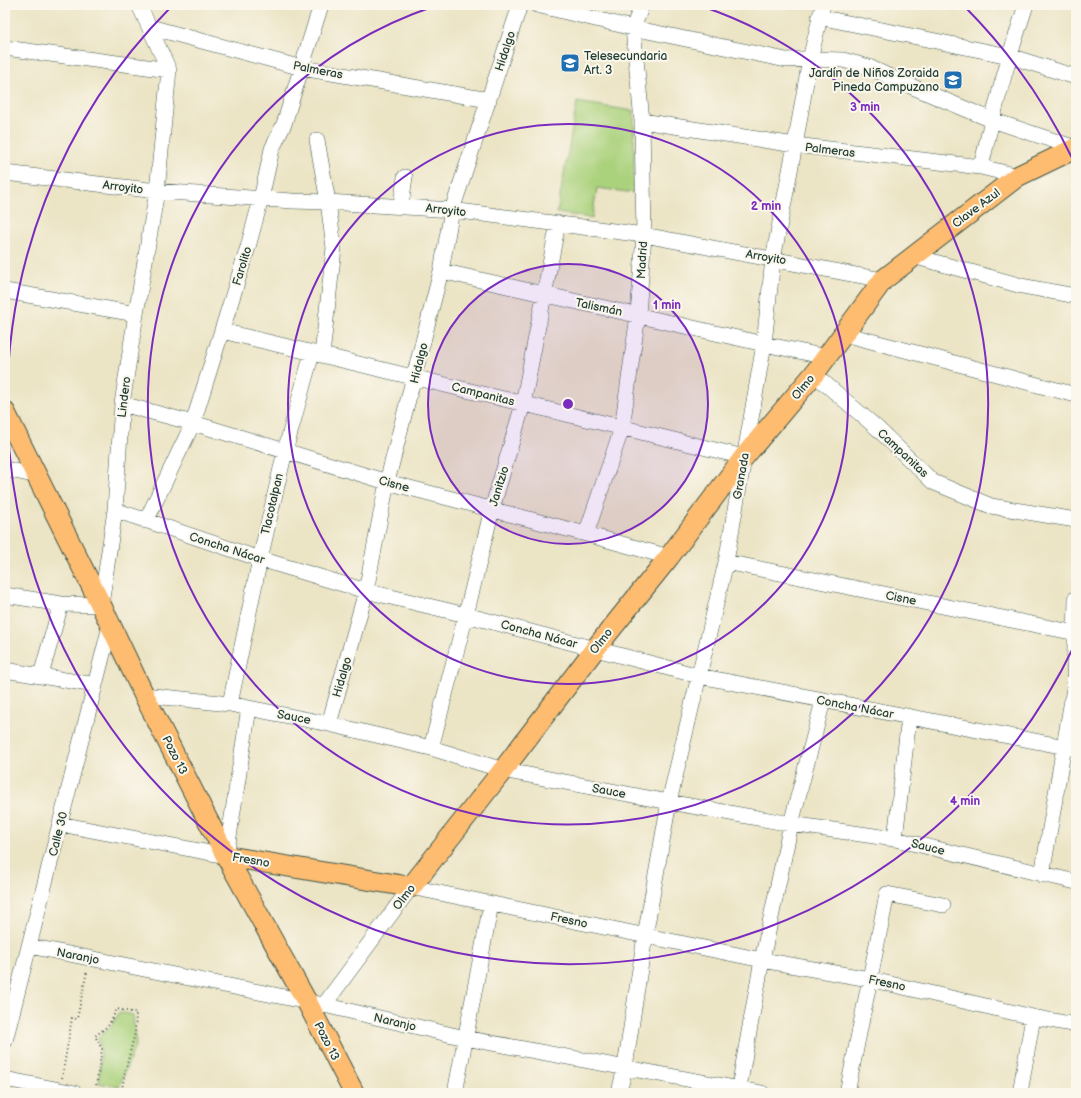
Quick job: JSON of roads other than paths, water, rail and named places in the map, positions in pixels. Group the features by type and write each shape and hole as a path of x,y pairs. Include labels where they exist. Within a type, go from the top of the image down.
{"main road":[{"name":"Clave Azul","path":"883,280 1018,176 1076,148"},
{"name":"Olmo","path":"411,887 595,649 669,557 744,458 827,358 883,280"},
{"name":"Pozo 13","path":"5,412 38,476 144,695 226,856 316,1004 354,1093"},
{"name":"Fresno","path":"226,856 411,887"}],"street":[{"path":"139,5 169,70"},
{"name":"Farolito","path":"146,521 193,423 248,247 261,199 272,149 284,124 321,5"},
{"name":"Hidalgo","path":"329,724 366,591 387,482 415,378 441,271 452,210 520,5"},
{"path":"537,5 633,28 786,60 843,60 869,67 992,120 1076,148"},
{"name":"Madrid","path":"586,534 622,428 638,315 644,235 642,121 633,28 642,5"},
{"path":"981,167 1009,56 1026,5"},
{"path":"821,11 1009,56 1076,77"},
{"name":"Granada","path":"619,1093 625,1067 645,936 669,802 726,562 764,344 773,258 810,59 821,11"},
{"name":"Palmeras","path":"150,27 302,68 489,100"},
{"path":"5,48 169,70"},
{"name":"Lindero","path":"101,605 115,510 122,404 157,191 169,70"},
{"name":"Palmeras","path":"642,121 795,145 981,167 1018,176"},
{"name":"Tlacotalpan","path":"230,704 260,559 285,450 317,354 334,248 328,202 317,140"},
{"name":"Arroyito","path":"5,173 157,191 292,201 452,210 644,235 773,258 883,280"},
{"path":"401,206 405,177"},
{"name":"Janitzio","path":"431,748 492,509 523,404 558,223"},
{"path":"914,256 1022,286 1076,296"},
{"name":"Talismán","path":"441,271 827,358"},
{"path":"5,291 136,314"},
{"name":"Campanitas","path":"222,331 744,458"},
{"path":"844,334 1076,395"},
{"name":"Campanitas","path":"814,374 877,428 934,482 991,506 1076,520"},
{"name":"Cisne","path":"122,404 285,450 387,482 669,557"},
{"path":"5,469 38,476"},
{"name":"Concha Nácar","path":"115,510 260,559 366,591 466,615 699,676 1070,748"},
{"name":"Cisne","path":"726,562 1075,633"},
{"path":"5,595 61,604 101,605"},
{"path":"1042,874 1070,748 1074,688 1076,598"},
{"path":"41,675 61,604"},
{"name":"Calle 30","path":"5,1041 110,626"},
{"path":"5,670 95,685"},
{"name":"Sauce","path":"144,695 230,704 329,724 431,748 502,770 791,824 895,839 1076,882"},
{"path":"739,1091 762,960 791,824 823,701"},
{"path":"226,856 249,708"},
{"path":"895,839 909,717"},
{"name":"Fresno","path":"60,824 226,856"},
{"name":"Fresno","path":"411,887 762,960 869,979 1033,1017 1076,1025"},
{"name":"Olmo","path":"316,1004 411,887"},
{"path":"847,1093 887,894 943,905"},
{"path":"455,1093 491,904"},
{"name":"Naranjo","path":"29,946 316,1004 465,1038 625,1067 739,1091 762,1093"},
{"path":"1020,1093 1033,1017"},
{"path":"5,1079 75,1093"}],"place":[{"name":"Telesecundaria Art. 3","path":"570,63"},
{"name":"Jardín de Niños Zoraida Pineda Campuzano","path":"953,80"}]}
